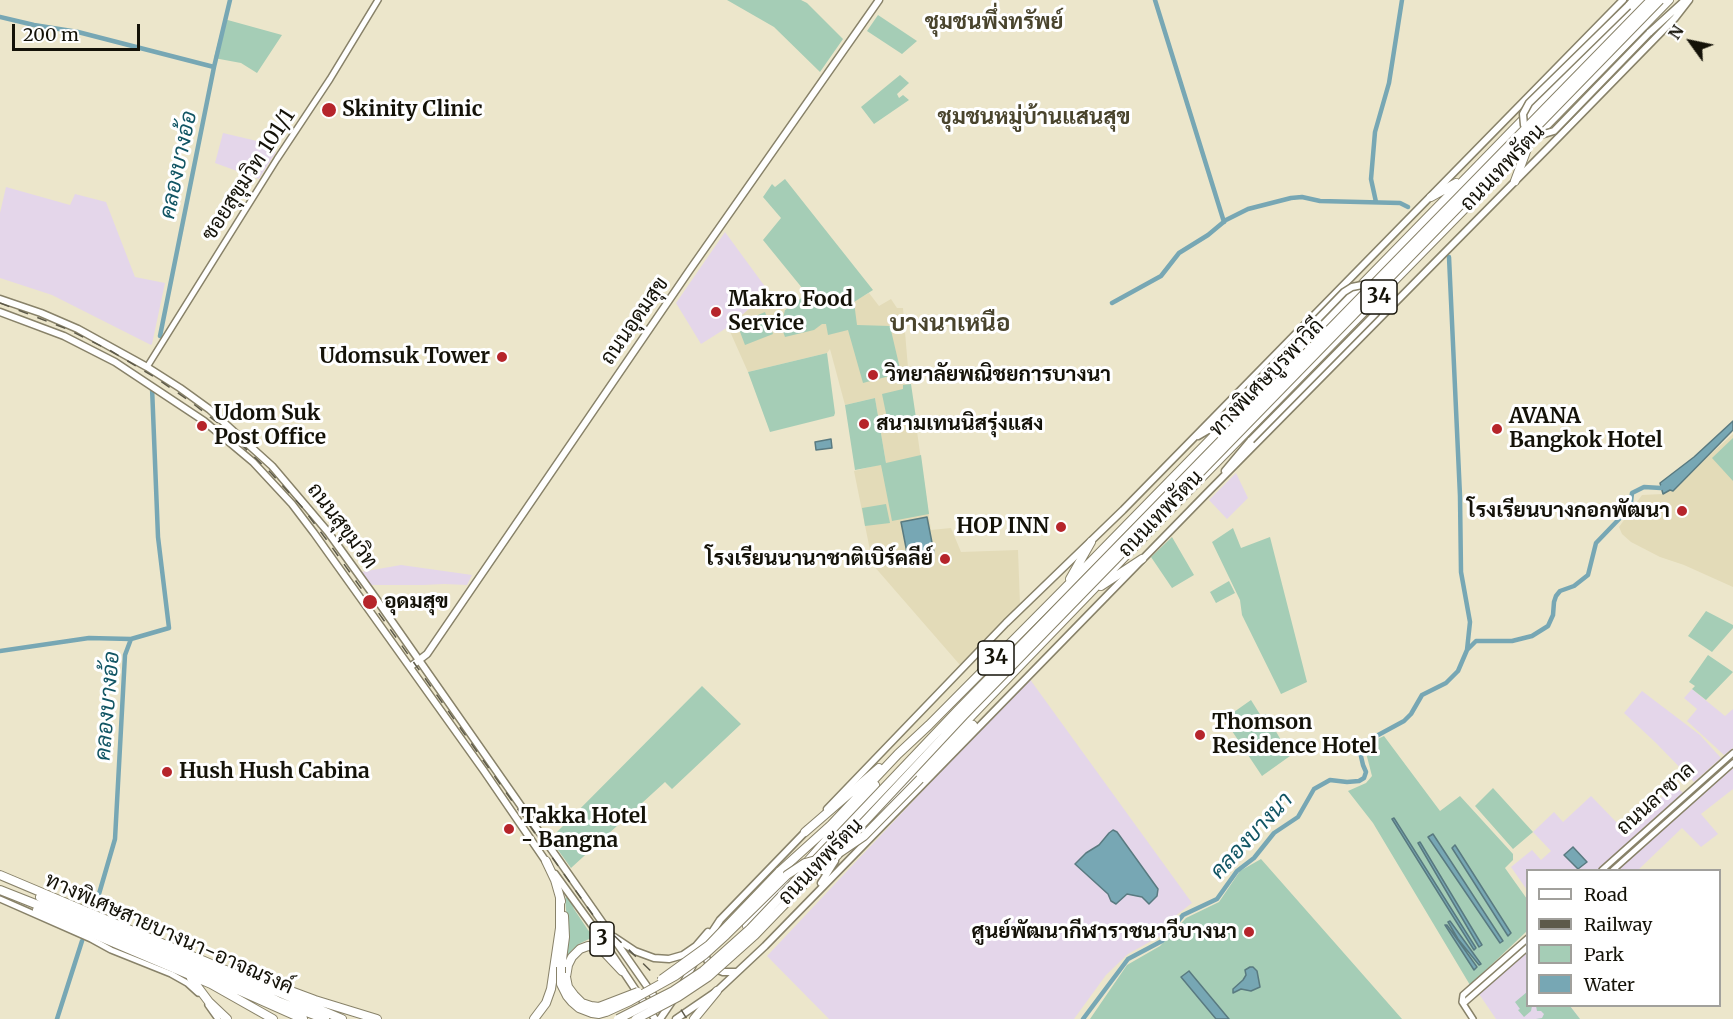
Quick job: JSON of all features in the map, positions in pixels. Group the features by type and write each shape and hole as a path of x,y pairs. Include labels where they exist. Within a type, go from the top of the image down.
{"highway":[{"name":"ถนนเทพรัตน","path":"928,725 1640,0"},
{"name":"ทางพิเศษบูรพาวิถี","path":"898,780 958,710 1651,0"},
{"name":"ทางพิเศษบูรพาวิถี","path":"898,780 1660,0"},
{"name":"ถนนเทพรัตน","path":"993,695 1164,516 1669,0"},
{"path":"1515,181 1530,141"},
{"path":"1431,197 1465,179"},
{"path":"1063,590 1091,542"},
{"path":"1089,595 1142,559"},
{"path":"959,747 993,695"},
{"path":"646,1019 709,980 757,937 993,695"},
{"path":"543,858 555,880 564,910 565,929 560,975 564,991 572,1002 585,1011 599,1014 630,1001 675,976 704,955 787,875 805,863 836,854 864,836 973,724"},
{"path":"622,971 605,953 596,947 588,946 580,949 568,965 566,977 568,987 582,1003 599,1007 642,990 685,963 708,945 780,872 831,825 928,725"},
{"path":"612,1019 634,1009 701,967 747,926 800,870 928,725"},
{"path":"805,832 898,754"},
{"path":"618,1019 674,991 729,949 898,780"},
{"path":"636,1019 678,997 708,977 732,956 822,867 898,780"},
{"path":"0,875 342,1019"},
{"name":"ทางพิเศษสายบางนา-อาจณรงค์","path":"0,880 245,985 279,1002 325,1019"},
{"path":"0,892 211,984 273,1019"},
{"name":"ทางพิเศษสายบางนา-อาจณรงค์","path":"0,892 119,937 303,1019"},
{"path":"534,1019 546,1004 551,989 560,928 560,898"},
{"path":"215,965 259,978 344,1010 377,1019"},
{"path":"185,973 196,983 209,1002 227,1019"},
{"path":"694,1019 717,991"},
{"path":"317,1009 359,1019"}],"main road":[{"name":"ถนนอุดมสุข","path":"410,667 427,654 439,637 689,270 879,0"},
{"path":"1628,2 1529,103 1523,114 1524,125 1533,132 1544,134 1554,131 1649,33 1688,0"},
{"name":"ถนนเทพรัตน","path":"676,1019 717,991 738,972 1675,18 1688,0"},
{"name":"ถนนเทพรัตน","path":"657,1019 665,1012 681,987 720,920 1006,623 1091,542 1532,92 1628,2"},
{"path":"1190,441 1210,429 1223,417 1344,292 1362,285 1370,288 1376,295 1378,303 1376,313 1251,440 1211,488"},
{"name":"ถนนสุขุมวิท","path":"0,299 78,329 147,366 209,409 272,466 328,532 671,1019"},
{"name":"ถนนสุขุมวิท","path":"0,312 43,327 90,348 140,377 237,447 292,504 484,771 657,1019"},
{"path":"140,377 147,366"},
{"path":"484,771 492,764"},
{"path":"816,892 840,853"},
{"path":"611,935 635,951 654,958 669,959 683,955 696,946 720,920"},
{"path":"705,943 704,955 713,968 723,972 738,972"},
{"path":"646,1019 649,1010"}],"street":[{"name":"ซอยสุขุมวิท 101/1","path":"147,366 378,0"},
{"name":"ถนนลาซาล","path":"1603,869 1733,753"},
{"path":"1725,760 1732,765"},
{"name":"ถนนลาซาล","path":"1614,869 1732,765"},
{"path":"0,899 171,975 194,989 218,1019"},
{"path":"1473,1019 1466,1009 1463,995 1526,939"},
{"path":"1464,1004 1526,948"},
{"path":"1489,971 1494,976"}],"shaded area":[{"path":"223,133 257,141 276,152 259,179 215,163"},
{"path":"6,187 70,205 75,194 106,202 135,277 165,283 151,345 52,295 0,278 0,213"},
{"path":"725,232 769,292 728,327 701,344 676,303"},
{"path":"769,292 785,310 806,295 823,318 869,293 879,306 891,299 897,308 903,308 908,368 931,530 951,528 961,552 1018,550 1020,605 960,665 873,565 854,471 886,463 875,398 845,405 830,349 827,353 748,372 728,327"},
{"name":"โรงเรียนบางกอกพัฒนา","path":"1733,434 1733,587 1660,557 1631,542 1622,534 1619,527 1642,495 1663,494 1670,490"},
{"path":"1236,473 1248,498 1227,519 1209,500"},
{"path":"401,565 472,575 467,585 370,585 361,572"},
{"path":"1029,678 1192,903 1174,917 1162,935 1128,954 1106,975 1074,1019 829,1019 767,956"},
{"path":"1692,689 1725,716 1733,709 1733,748 1724,755 1687,721 1697,709 1684,698"},
{"path":"1642,691 1700,735 1721,758 1694,782 1624,713"},
{"path":"1733,768 1733,789 1701,814 1718,834 1701,847 1682,828 1639,869 1619,869"},
{"path":"1675,785 1684,794 1600,869 1526,869 1526,889 1511,867 1532,850 1541,860 1551,851 1533,832 1554,812 1563,822 1591,796 1622,828 1639,814 1641,816"},
{"path":"1526,952 1526,1007 1571,1007 1580,1019 1496,1019 1479,994"}],"green space":[{"path":"727,0 801,0 807,3 843,39 820,72 774,27"},
{"path":"878,15 917,41 902,54 867,31"},
{"path":"224,19 282,35 257,73 241,63 214,58"},
{"path":"900,75 909,83 897,94 899,98 903,95 909,100 874,124 861,107"},
{"path":"785,179 873,290 854,302 857,325 890,326 901,373 863,383 848,330 828,335 826,324 822,324 814,330 785,337 781,326 785,310 807,294 763,240 781,218 763,197 772,184 775,187"},
{"path":"765,312 773,334 745,345 737,324"},
{"path":"827,353 834,416 770,432 748,372"},
{"path":"911,384 916,418 888,423 882,394 903,389 903,385"},
{"path":"875,398 886,463 921,455 929,514 892,521 881,465 855,470 845,405"},
{"path":"1733,438 1733,481 1712,458"},
{"path":"886,504 890,523 865,526 862,508"},
{"path":"1233,528 1241,548 1270,537 1307,682 1281,694 1242,615 1240,600 1212,542"},
{"path":"1172,537 1194,575 1172,588 1151,557"},
{"path":"1229,581 1235,593 1216,603 1210,592"},
{"path":"1706,611 1733,625 1733,628 1712,652 1688,636"},
{"path":"1708,655 1733,672 1706,700 1692,689 1695,686 1689,682"},
{"path":"702,686 741,724 672,789 665,782 571,868 550,839"},
{"path":"1251,700 1261,716 1266,714 1290,756 1262,776 1224,719"},
{"path":"1384,736 1440,811 1460,796 1513,854 1513,860 1505,868 1526,898 1526,932 1470,985 1373,823 1348,791 1366,783 1372,776 1365,749 1371,742"},
{"path":"1493,788 1533,832 1513,849 1475,806"},
{"name":"ศูนย์พัฒนากีฬาราชนาวีบางนา","path":"1261,859 1402,1019 1090,1019 1127,965 1160,946 1186,918 1219,902 1240,871"},
{"path":"567,896 588,930 598,940 589,939 579,944 564,963 567,920 565,899"},
{"path":"1526,993 1526,1007 1532,1007 1531,1011 1524,1017 1515,1002"},
{"path":"1536,1007 1571,1007 1580,1019 1536,1019 1542,1018 1544,1014 1537,1011"}],"water":[{"path":"1733,421 1733,430 1673,491 1670,490 1663,494 1660,483 1694,457"},
{"path":"831,439 832,448 816,450 815,442"},
{"path":"927,517 934,553 908,558 901,522"},
{"path":"1394,818 1476,948 1474,950 1392,819"},
{"path":"1113,830 1117,832 1158,889 1157,896 1149,904 1142,897 1127,894 1116,904 1075,864 1099,845"},
{"path":"1433,834 1503,941 1500,943 1428,837"},
{"path":"1420,842 1482,945 1479,947 1418,843"},
{"path":"1455,845 1511,933 1508,936 1452,848"},
{"path":"1573,847 1587,862 1578,869 1564,855"},
{"path":"1450,921 1481,964 1479,965 1458,939 1448,922"},
{"path":"1445,925 1477,967 1474,970"},
{"path":"1250,967 1257,971 1260,987 1251,991 1241,989 1233,993 1233,989 1246,975 1245,970"},
{"path":"1189,971 1229,1019 1216,1019 1181,977"}],"waterway":[{"name":"คลองบางอ้อ","path":"160,336 214,67 230,0"},
{"path":"1155,0 1224,222"},
{"path":"1376,202 1371,179 1375,132 1389,83 1402,0"},
{"path":"0,17 78,32 214,67"},
{"path":"1112,303 1161,276 1179,253 1208,235 1226,220 1248,209 1302,197 1320,201 1400,203 1408,207"},
{"path":"1449,257 1460,496 1461,572 1470,622 1467,650"},
{"name":"คลองบางอ้อ","path":"94,911 115,839 125,655 131,639 169,628 158,537 152,387"},
{"name":"คลองบางนา","path":"1083,1019 1128,959 1162,941 1183,915 1217,899 1237,871 1254,858 1274,833 1298,817 1314,789 1330,780 1347,782 1364,778 1366,772 1360,752 1369,740 1404,721 1422,695 1446,683 1458,671 1467,650 1476,641 1512,641 1532,636 1548,626 1553,615 1556,596 1560,591 1574,586 1588,575 1596,543 1626,514 1632,493 1644,487 1661,488 1666,485"},
{"path":"0,651 89,638 131,639"},
{"name":"คลองบางอ้อ","path":"57,1019 82,941"}],"railway":[{"path":"0,303 67,329 111,351 156,378 223,427 271,473 302,507 329,543 593,915 658,978 687,1019"}],"place":[{"name":"Skinity Clinic","path":"329,110"},
{"name":"Makro Food Service","path":"716,312"},
{"name":"Udomsuk Tower","path":"502,357"},
{"name":"วิทยาลัยพณิชยการบางนา","path":"873,375"},
{"name":"สนามเทนนิสรุ่งแสง","path":"864,424"},
{"name":"Udom Suk Post Office","path":"202,426"},
{"name":"AVANA Bangkok Hotel","path":"1497,429"},
{"name":"โรงเรียนบางกอกพัฒนา","path":"1682,511"},
{"name":"HOP INN","path":"1061,527"},
{"name":"โรงเรียนนานาชาติเบิร์คลีย์","path":"945,559"},
{"name":"อุดมสุข","path":"370,602"},
{"name":"Thomson Residence Hotel","path":"1200,735"},
{"name":"Hush Hush Cabina","path":"167,772"},
{"name":"Takka Hotel - Bangna","path":"509,829"},
{"name":"ศูนย์พัฒนากีฬาราชนาวีบางนา","path":"1249,932"}],"district":[{"name":"ชุมชนพึ่งทรัพย์","path":"994,23"},
{"name":"ชุมชนหมู่บ้านแสนสุข","path":"1034,118"},
{"name":"บางนาเหนือ","path":"950,324"}]}
